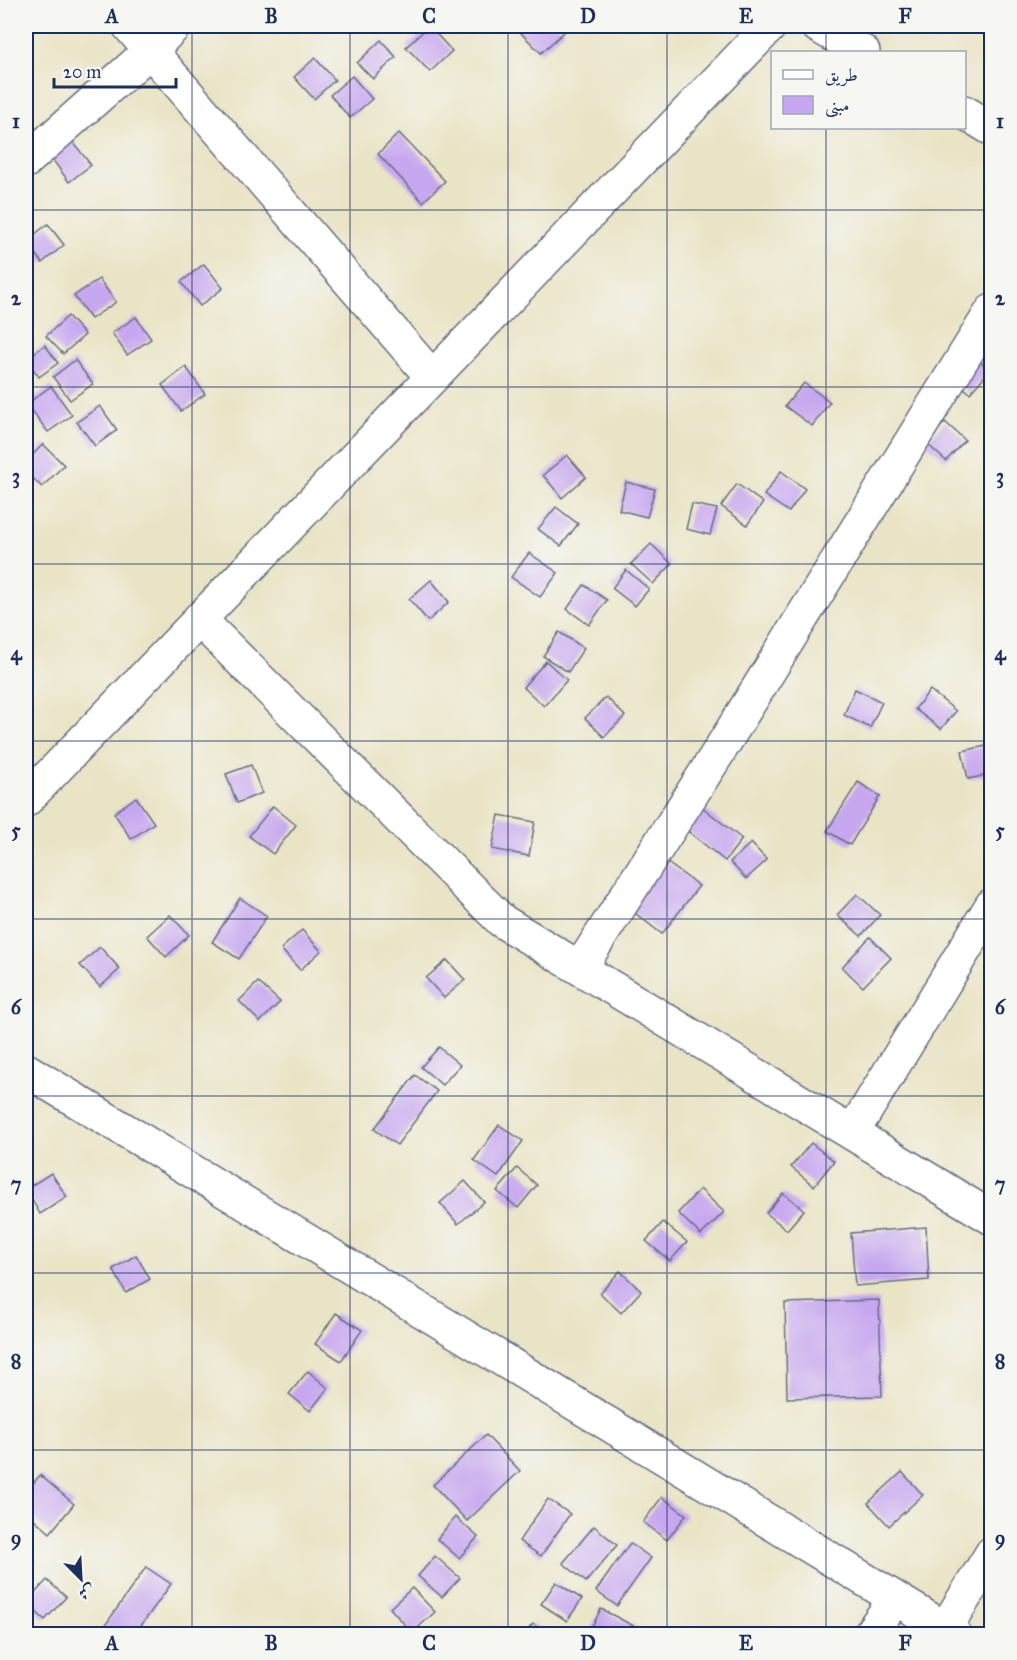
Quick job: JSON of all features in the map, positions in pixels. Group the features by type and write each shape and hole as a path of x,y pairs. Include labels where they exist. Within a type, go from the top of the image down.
{"street":[{"path":"129,26 432,377"},
{"path":"26,162 151,50 174,26"},
{"path":"26,800 771,26"},
{"path":"818,26 861,51"},
{"path":"966,113 992,129"},
{"path":"580,968 718,753 992,312"},
{"path":"199,619 502,921 992,1218"},
{"path":"852,1133 992,904"},
{"path":"26,1070 949,1632 992,1553"},
{"path":"870,1635 895,1599"}],"building":[{"path":"429,26 452,51 430,72 406,47"},
{"path":"523,26 559,26 565,31 541,53 518,30"},
{"path":"381,40 396,57 373,79 357,63"},
{"path":"315,58 335,80 314,99 294,77"},
{"path":"352,76 372,99 350,118 330,95"},
{"path":"399,133 445,181 423,202 378,154"},
{"path":"73,142 91,165 69,182 52,159"},
{"path":"48,224 64,245 42,263 26,241"},
{"path":"204,264 223,288 200,306 181,282"},
{"path":"99,279 116,302 91,319 74,296"},
{"path":"68,316 85,335 63,354 46,336"},
{"path":"136,317 151,339 127,355 112,333"},
{"path":"45,345 58,363 39,377 26,359"},
{"path":"967,351 990,370 970,393 947,374"},
{"path":"75,360 93,384 70,400 53,377"},
{"path":"186,367 205,394 181,411 162,385"},
{"path":"804,383 830,402 812,426 785,406"},
{"path":"51,386 72,415 48,432 27,404"},
{"path":"100,406 117,430 95,446 77,422"},
{"path":"945,422 965,440 946,461 926,443"},
{"path":"43,444 64,465 42,487 26,472 26,462"},
{"path":"567,455 586,477 562,498 543,475"},
{"path":"781,471 805,489 789,512 764,495"},
{"path":"626,482 655,489 647,517 619,510"},
{"path":"737,484 763,503 747,525 721,506"},
{"path":"692,504 717,509 710,535 686,529"},
{"path":"556,507 578,524 561,546 538,529"},
{"path":"651,544 672,564 653,584 631,564"},
{"path":"529,553 558,573 540,597 511,577"},
{"path":"626,570 649,589 635,606 612,588"},
{"path":"431,580 449,602 428,621 409,599"},
{"path":"584,585 607,600 589,625 567,609"},
{"path":"559,632 584,648 568,672 543,656"},
{"path":"546,661 567,680 544,706 523,687"},
{"path":"855,689 882,702 870,728 844,715"},
{"path":"930,690 956,711 941,729 915,709"},
{"path":"606,697 625,716 604,737 585,718"},
{"path":"986,746 992,774 968,779 962,751"},
{"path":"251,765 262,793 237,803 226,774"},
{"path":"858,782 880,796 850,845 827,831"},
{"path":"686,794 742,839 725,861 669,816"},
{"path":"136,797 154,823 131,839 114,813"},
{"path":"273,806 296,825 273,854 249,836"},
{"path":"499,815 535,822 529,856 492,849"},
{"path":"751,843 767,860 746,879 730,862"},
{"path":"658,856 699,886 662,934 622,903"},
{"path":"857,894 880,915 861,936 837,915"},
{"path":"240,898 267,916 239,959 212,942"},
{"path":"170,915 189,935 166,957 147,936"},
{"path":"302,930 321,951 300,970 281,949"},
{"path":"870,937 891,958 863,987 842,967"},
{"path":"100,947 120,969 100,987 80,965"},
{"path":"447,960 465,980 444,998 426,978"},
{"path":"258,982 280,1002 260,1022 239,1001"},
{"path":"439,1047 460,1065 442,1085 421,1067"},
{"path":"415,1075 437,1091 397,1145 374,1129"},
{"path":"499,1125 523,1141 498,1177 474,1160"},
{"path":"811,1143 834,1161 814,1186 791,1167"},
{"path":"517,1168 537,1185 518,1208 497,1191"},
{"path":"51,1173 67,1197 40,1214 26,1189"},
{"path":"465,1181 484,1202 458,1224 440,1203"},
{"path":"700,1189 724,1212 701,1235 678,1213"},
{"path":"783,1193 804,1210 787,1230 766,1213"},
{"path":"663,1222 687,1242 670,1261 646,1241"},
{"path":"926,1227 929,1280 855,1286 851,1233"},
{"path":"136,1255 150,1279 126,1293 113,1269"},
{"path":"620,1271 641,1291 621,1313 600,1293"},
{"path":"879,1300 882,1396 787,1398 785,1303"},
{"path":"336,1313 362,1330 341,1361 315,1344"},
{"path":"308,1371 328,1388 310,1411 289,1394"},
{"path":"486,1435 520,1471 467,1521 433,1485"},
{"path":"902,1472 923,1495 889,1526 868,1503"},
{"path":"40,1475 74,1504 50,1533 26,1512 26,1492"},
{"path":"662,1497 686,1515 667,1540 643,1522"},
{"path":"548,1499 570,1514 541,1556 519,1541"},
{"path":"455,1517 478,1537 459,1558 437,1539"},
{"path":"594,1526 617,1545 586,1582 563,1563"},
{"path":"630,1543 651,1558 617,1606 596,1591"},
{"path":"26,1554 35,1562 26,1572"},
{"path":"435,1556 460,1578 442,1597 418,1576"},
{"path":"146,1567 171,1584 135,1634 115,1634 104,1627"},
{"path":"47,1580 66,1597 45,1620 26,1603"},
{"path":"556,1582 582,1599 567,1621 541,1604"},
{"path":"412,1588 435,1612 412,1633 390,1608"},
{"path":"601,1609 649,1634 588,1634"},
{"path":"533,1624 546,1634 524,1634"}]}
